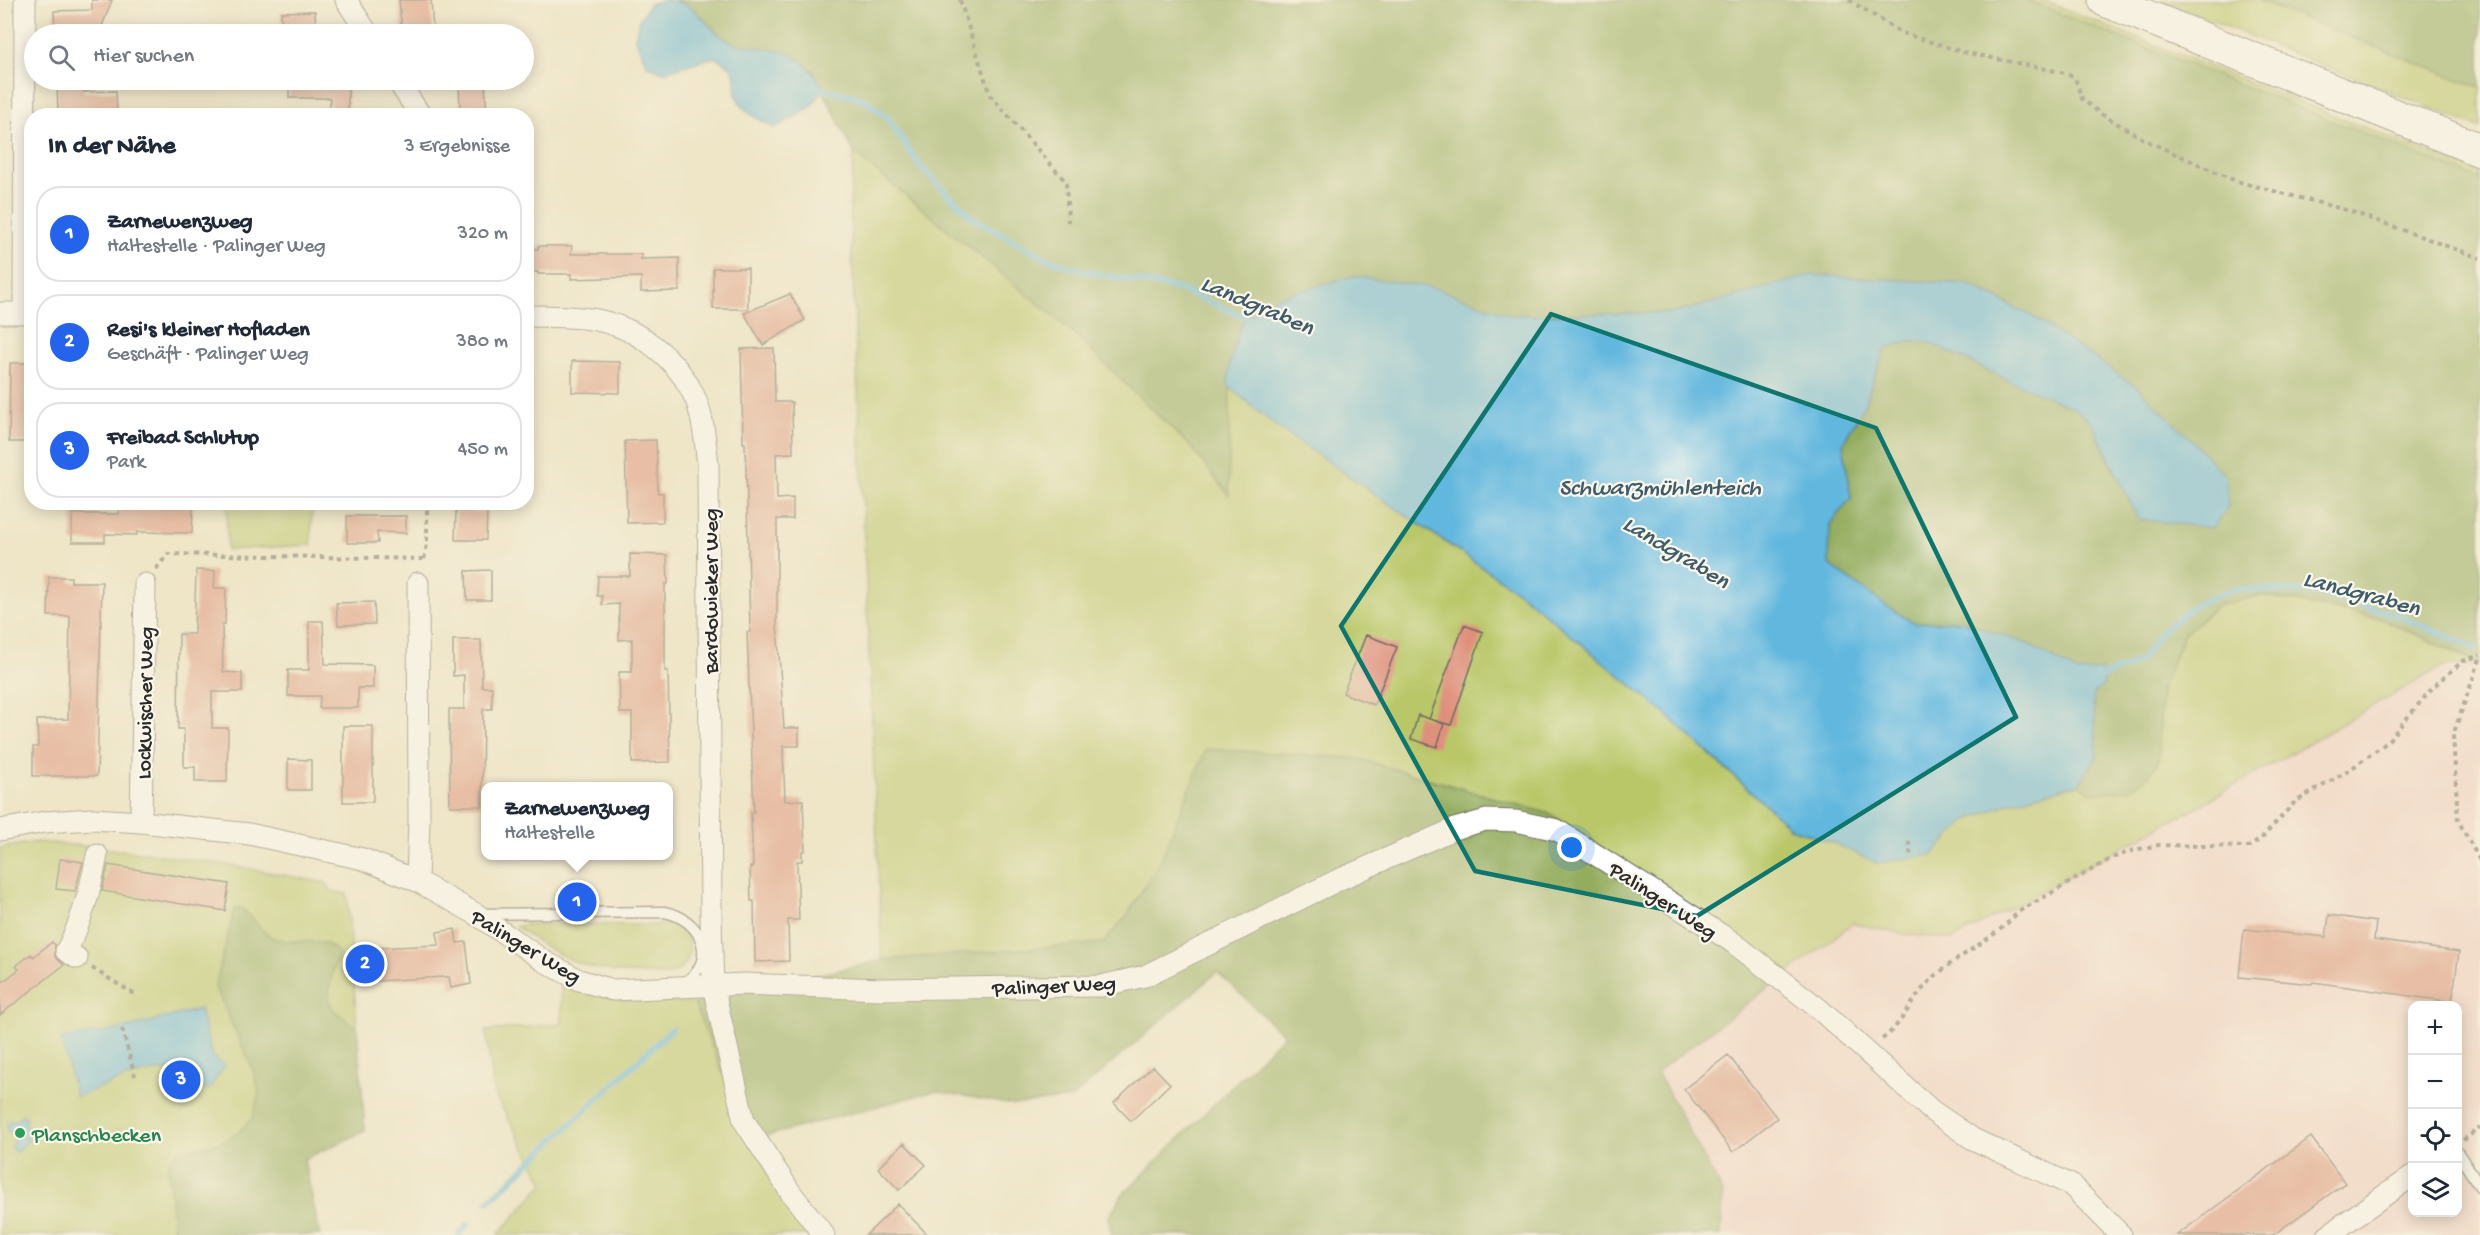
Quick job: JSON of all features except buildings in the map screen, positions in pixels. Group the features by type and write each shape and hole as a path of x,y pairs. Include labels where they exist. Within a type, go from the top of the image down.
{"main road":[{"path":"2105,0 2480,150"}],"street":[{"path":"25,0 25,24"},
{"path":"346,0 362,24"},
{"path":"26,90 26,108"},
{"path":"404,90 416,108"},
{"path":"0,313 24,313"},
{"name":"Bardowieker Weg","path":"534,315 594,319 633,332 669,358 684,378 696,401 704,431 708,464 713,986 744,1121 791,1193 824,1235"},
{"path":"417,881 418,583"},
{"name":"Lockwischer Weg","path":"141,822 145,584"},
{"name":"Palinger Weg","path":"0,830 45,822 93,819 141,822 261,836 363,859 417,881 476,914 544,961 579,980 613,990 744,984 882,989 1101,986 1145,976 1338,880 1454,829 1486,820 1516,821 1557,830 1731,941 1818,1008 1932,1111 1973,1139 2071,1185 2121,1235"},
{"path":"77,958 66,951 77,926 93,876 97,855"},
{"path":"2328,1235 2408,1179"}],"lane":[{"path":"476,914 664,912 677,914 688,920 697,930 702,942 703,956 699,968 691,979 680,986 667,989"},
{"path":"2462,1160 2480,1187"}],"path":[{"path":"960,0 990,94 1066,182 1068,222"},
{"path":"1849,0 1902,33 1963,52 2065,73 2075,78 2082,99 2101,114 2147,141 2236,181 2350,211 2480,258"},
{"path":"418,583 427,545 427,510"},
{"path":"145,584 168,554 424,559"},
{"path":"1863,1049 1874,1045 1893,1032 1921,991 1948,964 2009,922 2018,912 2112,858 2159,845 2248,847 2260,840 2295,802 2348,771 2386,743 2433,687 2463,661 2480,655"},
{"path":"2480,659 2453,735 2458,820 2480,861"},
{"path":"1908,841 1911,858"},
{"path":"77,958 138,996"},
{"path":"122,1029 135,1076"},
{"path":"2462,1141 2480,1128"}],"highlighted area":[{"path":"1551,314 1876,428 2016,717 1697,916 1475,871 1341,626"}],"shaded area":[{"path":"2480,664 2480,1235 1721,1235 1722,1193 1657,1072 1853,923 1903,934 1953,939 2204,803 2441,667"}],"green space":[{"path":"675,0 2025,0 2480,179 2480,663 2380,618 2262,595 2217,606 2184,634 2161,691 2159,760 2149,776 2130,790 2091,793 2079,784 2097,757 2093,694 2078,673 2028,644 1961,621 1914,623 1886,606 1829,564 1829,524 1851,498 1843,443 1863,408 1885,348 1913,340 1931,343 2008,380 2074,408 2093,424 2113,469 2138,388 2032,316 1968,284 1811,275 1676,313 1510,315 1435,288 1230,363 1229,495 1191,447 1066,326 854,153 813,70 738,46 715,31 698,13"},
{"path":"2025,0 2041,0 2480,173 2480,179"},
{"path":"2160,0 2258,0 2480,88 2480,128"},
{"path":"2258,0 2480,0 2480,88"},
{"path":"854,153 1066,326 1191,447 1228,494 1228,386 1277,427 1520,593 1660,709 1791,828 1834,843 1966,821 2013,801 2079,784 2091,793 2159,760 2161,691 2184,634 2217,606 2262,595 2380,618 2480,664 2441,667 2204,803 1953,939 1903,934 1853,923 1789,972 1550,814 1206,750 1160,861 1127,916 1103,943 882,960 850,206"},
{"path":"227,510 312,510 311,545 227,550"},
{"path":"1206,749 1356,758 1550,814 1789,972 1657,1072 1723,1193 1721,1235 1112,1235 1108,1218 1122,1195 1284,1035 1217,972 1072,1098 1014,1105 935,1091 751,1140 694,1003 882,960 1103,943 1127,916 1160,861"},
{"path":"37,842 146,853 254,870 326,883 331,891 347,894 365,1131 194,1209 195,1235 0,1235 0,848"},
{"path":"238,907 244,910 271,937 285,941 318,942 333,947 339,953 330,982 329,998 334,1010 357,1028 365,1131 304,1159 320,1235 174,1235 168,1166 170,1160 180,1151 219,1143 237,1134 253,1117 259,1092 252,1067 215,987 234,910"},
{"path":"524,924 673,925 687,936 689,955 680,969 667,975 603,970 570,960 554,952 516,927"},
{"path":"561,986 611,998 694,1003 751,1140 818,1235 498,1235 544,1183 494,1093 486,1031 562,1024"}],"water":[{"path":"663,0 686,5 713,30 734,43 780,51 797,58 818,78 824,89 809,109 774,128 747,111 740,103 735,89 734,73 725,62 714,57 663,72 647,65 635,38 640,18 650,4"},
{"name":"Schwarzmühlenteich","path":"1811,275 1968,284 2032,316 2138,388 2193,441 2225,476 2228,507 2212,528 2138,519 2093,424 2074,408 2008,380 1931,343 1913,340 1885,348 1863,408 1843,443 1851,498 1830,524 1829,564 1886,606 1914,623 1961,621 2028,644 2078,673 2101,670 2104,685 2093,694 2097,757 2079,784 2013,801 1966,821 1932,855 1877,863 1834,843 1791,828 1660,709 1520,593 1277,427 1228,386 1230,363 1238,332 1245,318 1277,297 1354,276 1435,288 1510,315 1676,313"},
{"path":"200,1009 212,1057 225,1066 208,1090 184,1075 164,1071 138,1074 76,1097 61,1039 122,1029"},
{"name":"Planschbecken","path":"22,1115 27,1117 25,1125 29,1128 27,1132 30,1138 16,1152 11,1148 14,1141 12,1133 7,1130 7,1122 18,1119"}],"waterway":[{"name":"Landgraben","path":"824,89 863,99 886,116 922,169 974,219 1045,258 1082,271 1179,289 1253,321"},
{"name":"Landgraben","path":"2097,679 2140,661 2161,632 2193,606 2233,589 2310,592 2393,614 2475,648"},
{"path":"488,1202 672,1029"},
{"path":"459,1235 468,1224"}],"place":[{"name":"Zarnewenzweg","path":"577,902"},
{"name":"Resi's kleiner Hofladen","path":"365,964"},
{"name":"Freibad Schlutup","path":"181,1080"},
{"name":"Planschbecken","path":"20,1133"}]}
